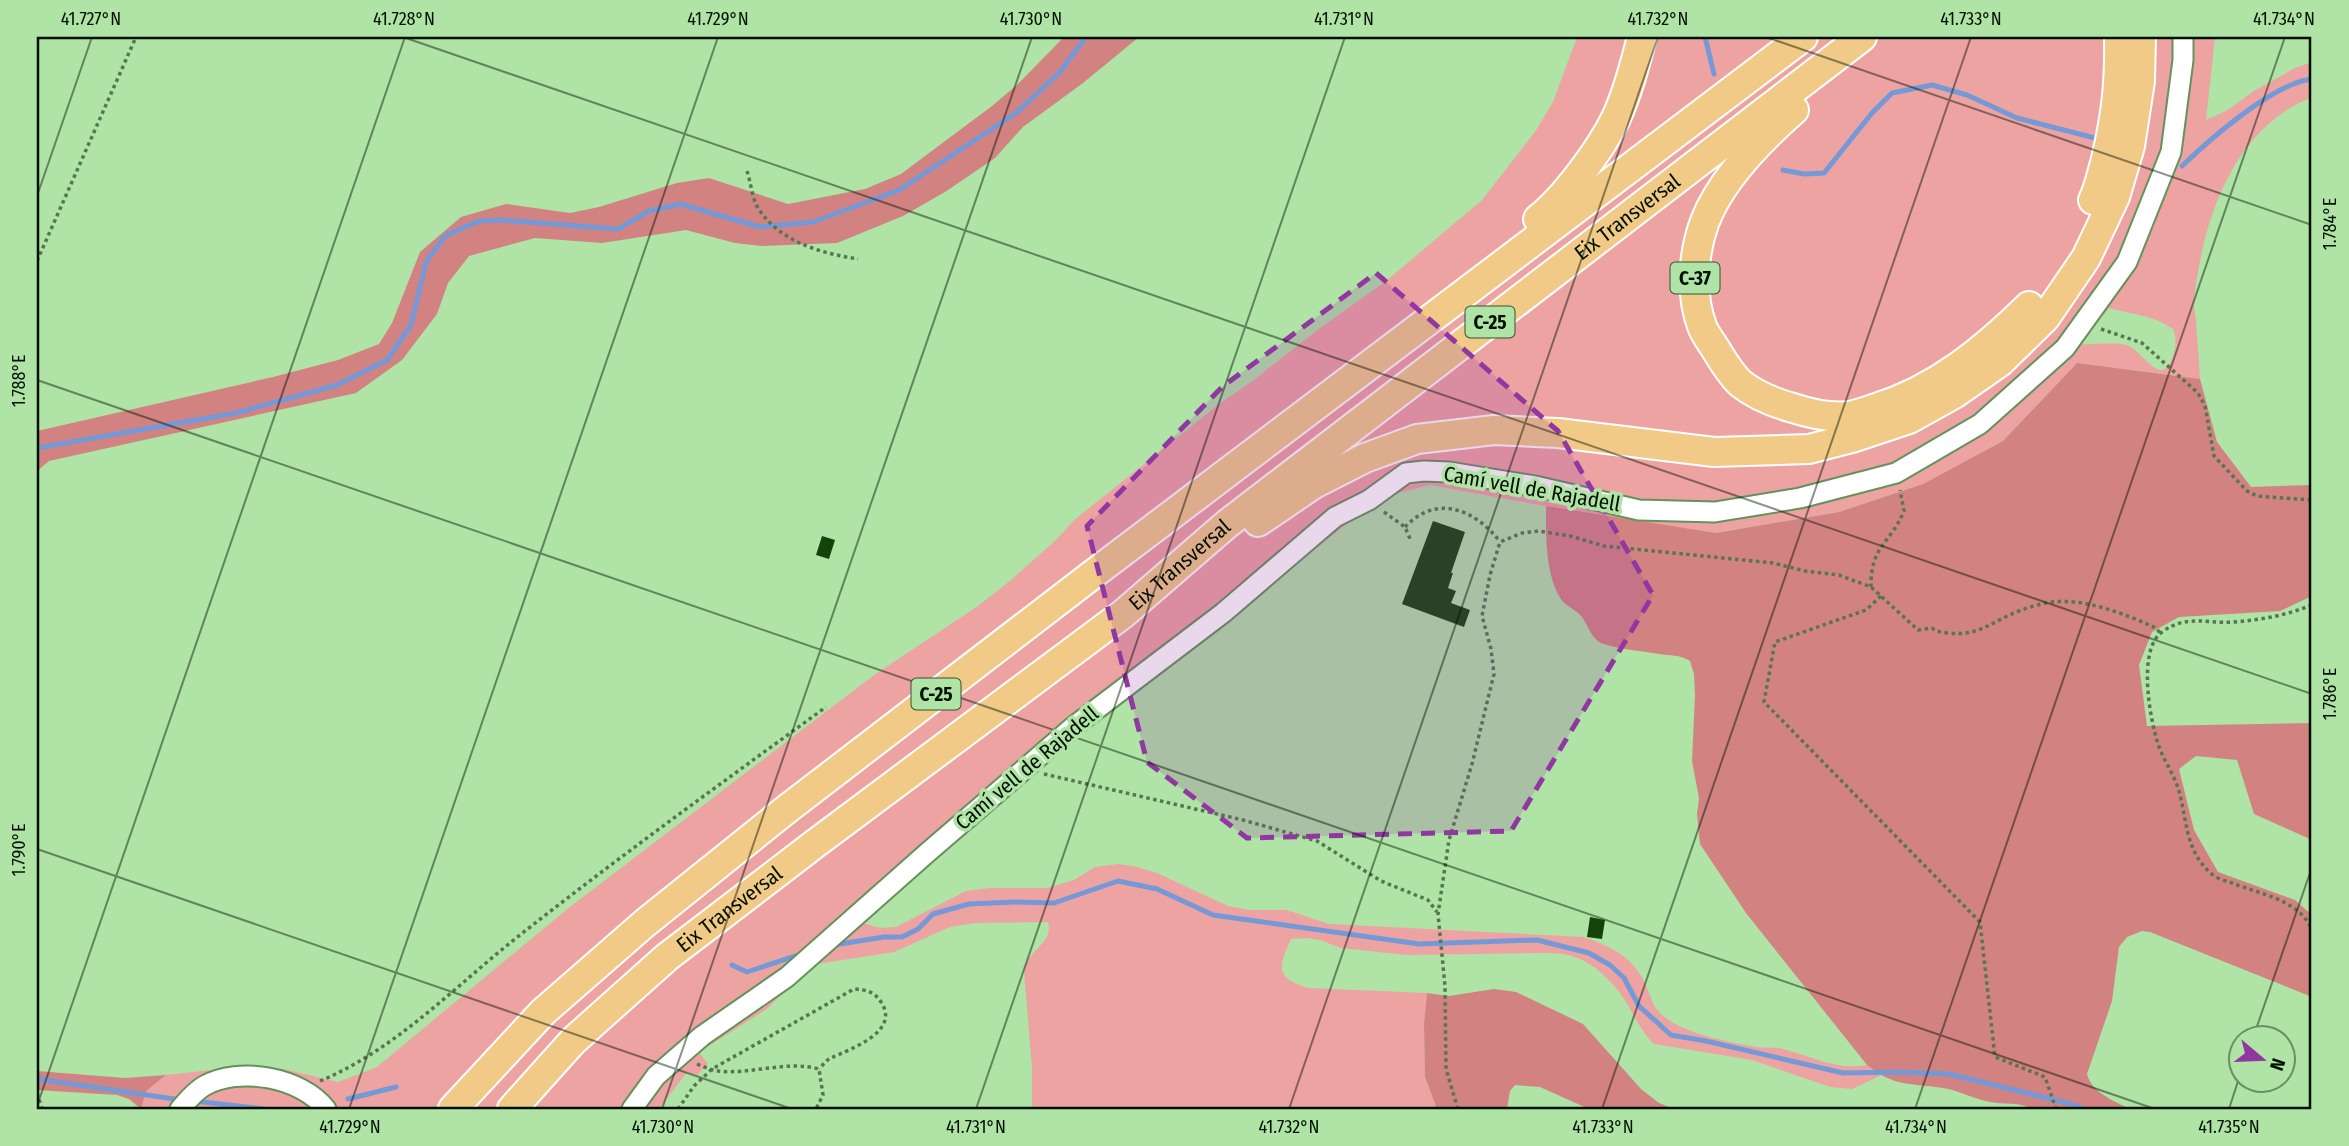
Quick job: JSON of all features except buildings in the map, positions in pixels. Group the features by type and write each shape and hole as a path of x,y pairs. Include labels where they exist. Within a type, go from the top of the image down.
{"highway":[{"path":"1445,308 1508,242 1546,213 1577,179 1615,120 1642,37"},
{"name":"Eix Transversal","path":"453,1109 543,1012 655,915 787,809 1802,37"},
{"name":"C-37","path":"1855,42 1823,84 1759,142 1729,180 1706,219 1698,245 1694,290 1702,327 1740,383 1774,402 1828,416 1851,416 1897,401 1940,380 1990,344 2030,305 2070,246 2097,191 2112,134 2120,79 2119,37"},
{"path":"1123,614 1314,484 1365,458 1417,439 1494,430 1558,433 1714,452 1809,449 1909,419 2000,362 2045,318 2086,258 2115,197 2130,146 2140,81 2141,37"},
{"name":"Eix Transversal","path":"512,1109 573,1041 667,957 1123,614 1227,524 1855,42"}],"street":[{"name":"Camí vell de Rajadell","path":"632,1109 656,1076 681,1054 702,1036 787,977 1073,727 1223,614 1335,517 1369,500 1406,473 1449,472 1535,486 1639,510 1714,512 1800,499 1896,473 1980,425 2065,348 2127,262 2171,152 2183,60 2183,37"},
{"path":"180,1109 205,1085 229,1078 259,1078 287,1083 319,1100 326,1109"}],"path":[{"path":"37,261 136,37"},
{"path":"747,171 757,206 786,237 836,255 858,259"},
{"path":"2083,323 2142,343 2198,393 2205,406 2214,456 2247,491 2257,496 2312,500"},
{"path":"1871,587 1871,571 1875,558 1904,511 1896,473"},
{"path":"1369,500 1405,527 1411,541"},
{"path":"1405,527 1411,520 1427,512 1462,510 1490,529 1500,542"},
{"path":"1458,1109 1446,1069 1445,986 1438,914 1449,840 1472,764 1494,674 1491,649 1482,616 1500,542 1521,533 1539,531 1604,546 1773,563 1805,571 1839,575 1871,587 1917,630 1932,628 1937,632 1965,634 1979,631 2018,611 2060,602 2108,610 2157,628 2160,633"},
{"path":"1881,596 1866,610 1775,642 1764,702 1980,922 1995,1057 2045,1077 2056,1109"},
{"path":"2312,605 2278,617 2255,620 2184,620 2160,633 2147,660 2150,715 2158,746 2177,786 2187,833 2197,860 2215,877 2293,906 2308,920 2312,930"},
{"path":"302,1089 345,1070 393,1040 518,936 826,707"},
{"path":"1024,768 1243,820 1317,841 1381,881 1428,900 1438,914"},
{"path":"678,1109 694,1086 712,1069 854,989 869,990 886,1010 884,1026 849,1052 828,1059 820,1069 823,1095 816,1109"},
{"path":"704,1067 719,1071 812,1067 820,1069"},
{"path":"37,1093 42,1109"}],"highlighted area":[{"path":"1376,273 1558,431 1653,595 1511,831 1247,838 1147,762 1087,526 1222,387"}],"shaded area":[{"path":"1064,37 1139,37 1023,127 995,158 903,216 837,243 762,246 735,243 686,230 602,243 535,238 469,256 448,283 437,314 402,360 356,393 49,461 37,471 37,431 273,377 338,360 379,344 392,323 420,252 461,217 506,204 570,213 677,183 709,178 788,204 865,189 901,174 992,106 1017,85"},
{"path":"1577,37 2215,37 2206,120 2226,111 2254,91 2295,68 2312,62 2312,97 2284,112 2261,131 2242,154 2214,209 2198,269 2194,302 2200,379 2077,363 2003,441 1923,484 1839,512 1716,533 1594,515 1430,485 1394,494 1349,522 1022,782 862,923 881,928 896,927 966,891 989,888 1047,888 1074,880 1095,867 1118,864 1133,866 1157,873 1228,906 1249,910 1287,910 1329,924 1583,937 1610,947 1632,963 1660,1013 1680,1026 1719,1039 1756,1047 1783,1049 1835,1064 1867,1065 1880,1076 1852,1089 1830,1087 1752,1060 1654,1044 1619,992 1603,974 1584,961 1562,954 1407,955 1341,948 1306,938 1291,939 1282,965 1285,976 1298,984 1309,988 1427,993 1424,1024 1425,1077 1437,1109 1032,1109 1032,1068 1024,970 1030,957 1047,936 1048,922 975,923 950,927 894,952 811,965 767,1009 699,1052 708,1064 697,1075 687,1072 659,1109 141,1109 145,1091 166,1075 221,1069 284,1069 338,1082 377,1067 566,910 874,675 978,606 1057,539 1073,521 1219,404 1385,282 1482,200 1535,132 1553,102","holes":["2109,308 2151,318 2173,329 2175,346 2169,366 2163,370 2158,369 2129,346 2112,343 2080,344"]},
{"path":"2077,363 2200,379 2217,442 2251,487 2312,485 2312,596 2280,611 2179,617 2152,632 2139,665 2147,726 2312,723 2312,840 2254,814 2237,760 2196,756 2179,769 2194,830 2218,872 2295,900 2312,915 2312,997 2150,932 2142,931 2127,937 2119,947 2112,1001 2087,1074 2098,1091 2130,1109 2031,1109 2021,1105 1995,1103 1948,1089 1894,1081 1867,1065 1746,913 1700,844 1697,814 1699,798 1692,761 1695,695 1690,661 1678,656 1614,647 1598,641 1582,617 1559,596 1551,575 1547,552 1546,506 1716,533 1839,512 1923,484 2003,441"},
{"path":"1494,989 1516,992 1583,1024 1641,1089 1659,1103 1674,1109 1589,1109 1540,1087 1515,1085 1510,1091 1507,1109 1437,1109 1425,1077 1424,1024 1427,993 1449,996"},
{"path":"37,1071 125,1078 166,1075 146,1091 141,1109 129,1099 117,1095 37,1090"}],"waterway":[{"path":"37,448 236,413 337,385 387,360 411,325 426,262 445,236 479,221 502,220 618,229 649,211 680,204 760,227 813,222 899,190 1016,113 1059,73 1086,37"},
{"path":"1705,37 1714,74"},
{"path":"2182,166 2225,128 2262,101 2280,90 2312,79"},
{"path":"1783,170 1804,174 1824,173 1872,113 1892,93 1932,85 1967,95 2017,118 2095,138"},
{"path":"834,945 884,937 902,937 918,929 933,914 969,904 1054,903 1118,881 1157,889 1213,915 1419,944 1537,940 1589,953 1610,965 1624,978 1639,1006 1671,1035 1843,1073 1949,1074 2085,1109"},
{"path":"732,965 747,972 801,954"},
{"path":"38,1079 181,1100"},
{"path":"348,1099 396,1087"},
{"path":"194,1101 264,1109"}]}
